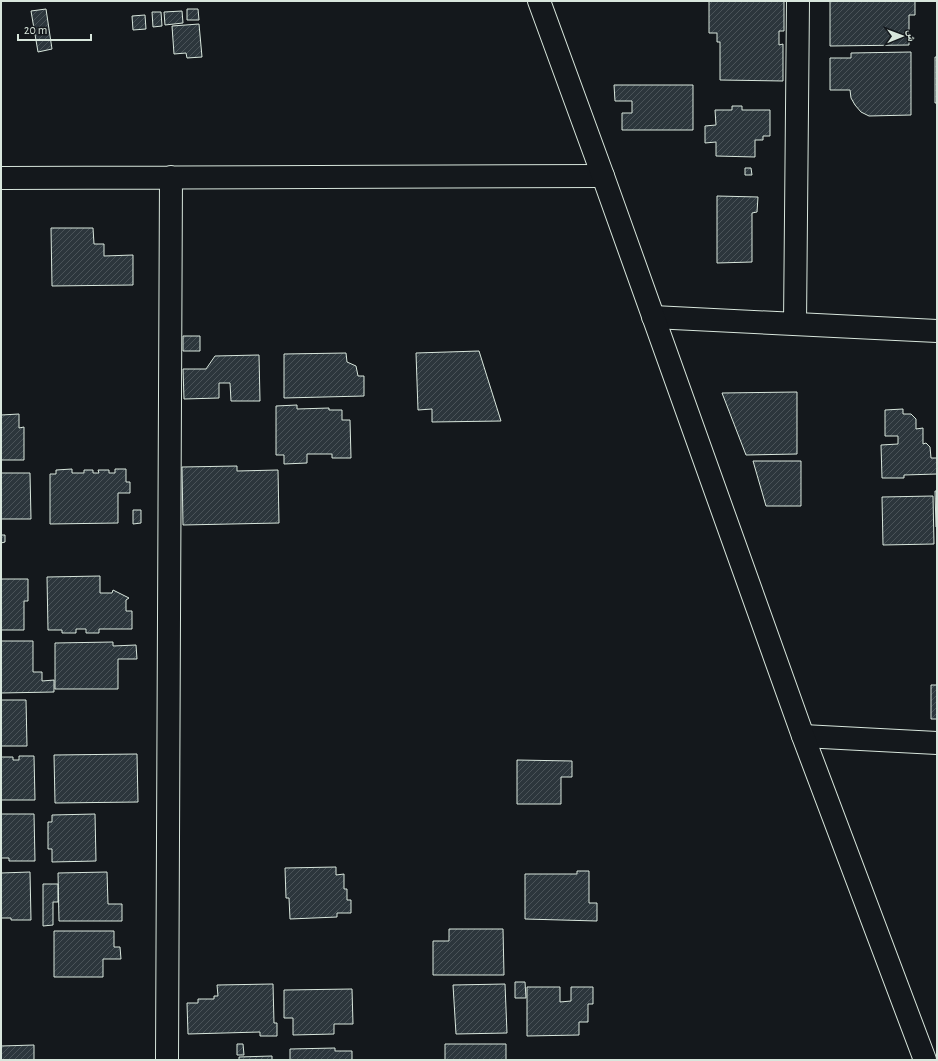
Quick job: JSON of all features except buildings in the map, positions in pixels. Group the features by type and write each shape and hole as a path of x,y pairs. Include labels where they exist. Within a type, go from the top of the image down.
{"street":[{"path":"539,1 604,176 803,736 925,1060"},
{"path":"795,324 798,1"},
{"path":"1,178 604,176"},
{"path":"167,1060 171,177"},
{"path":"653,317 937,331"},
{"path":"803,736 937,743"}]}
